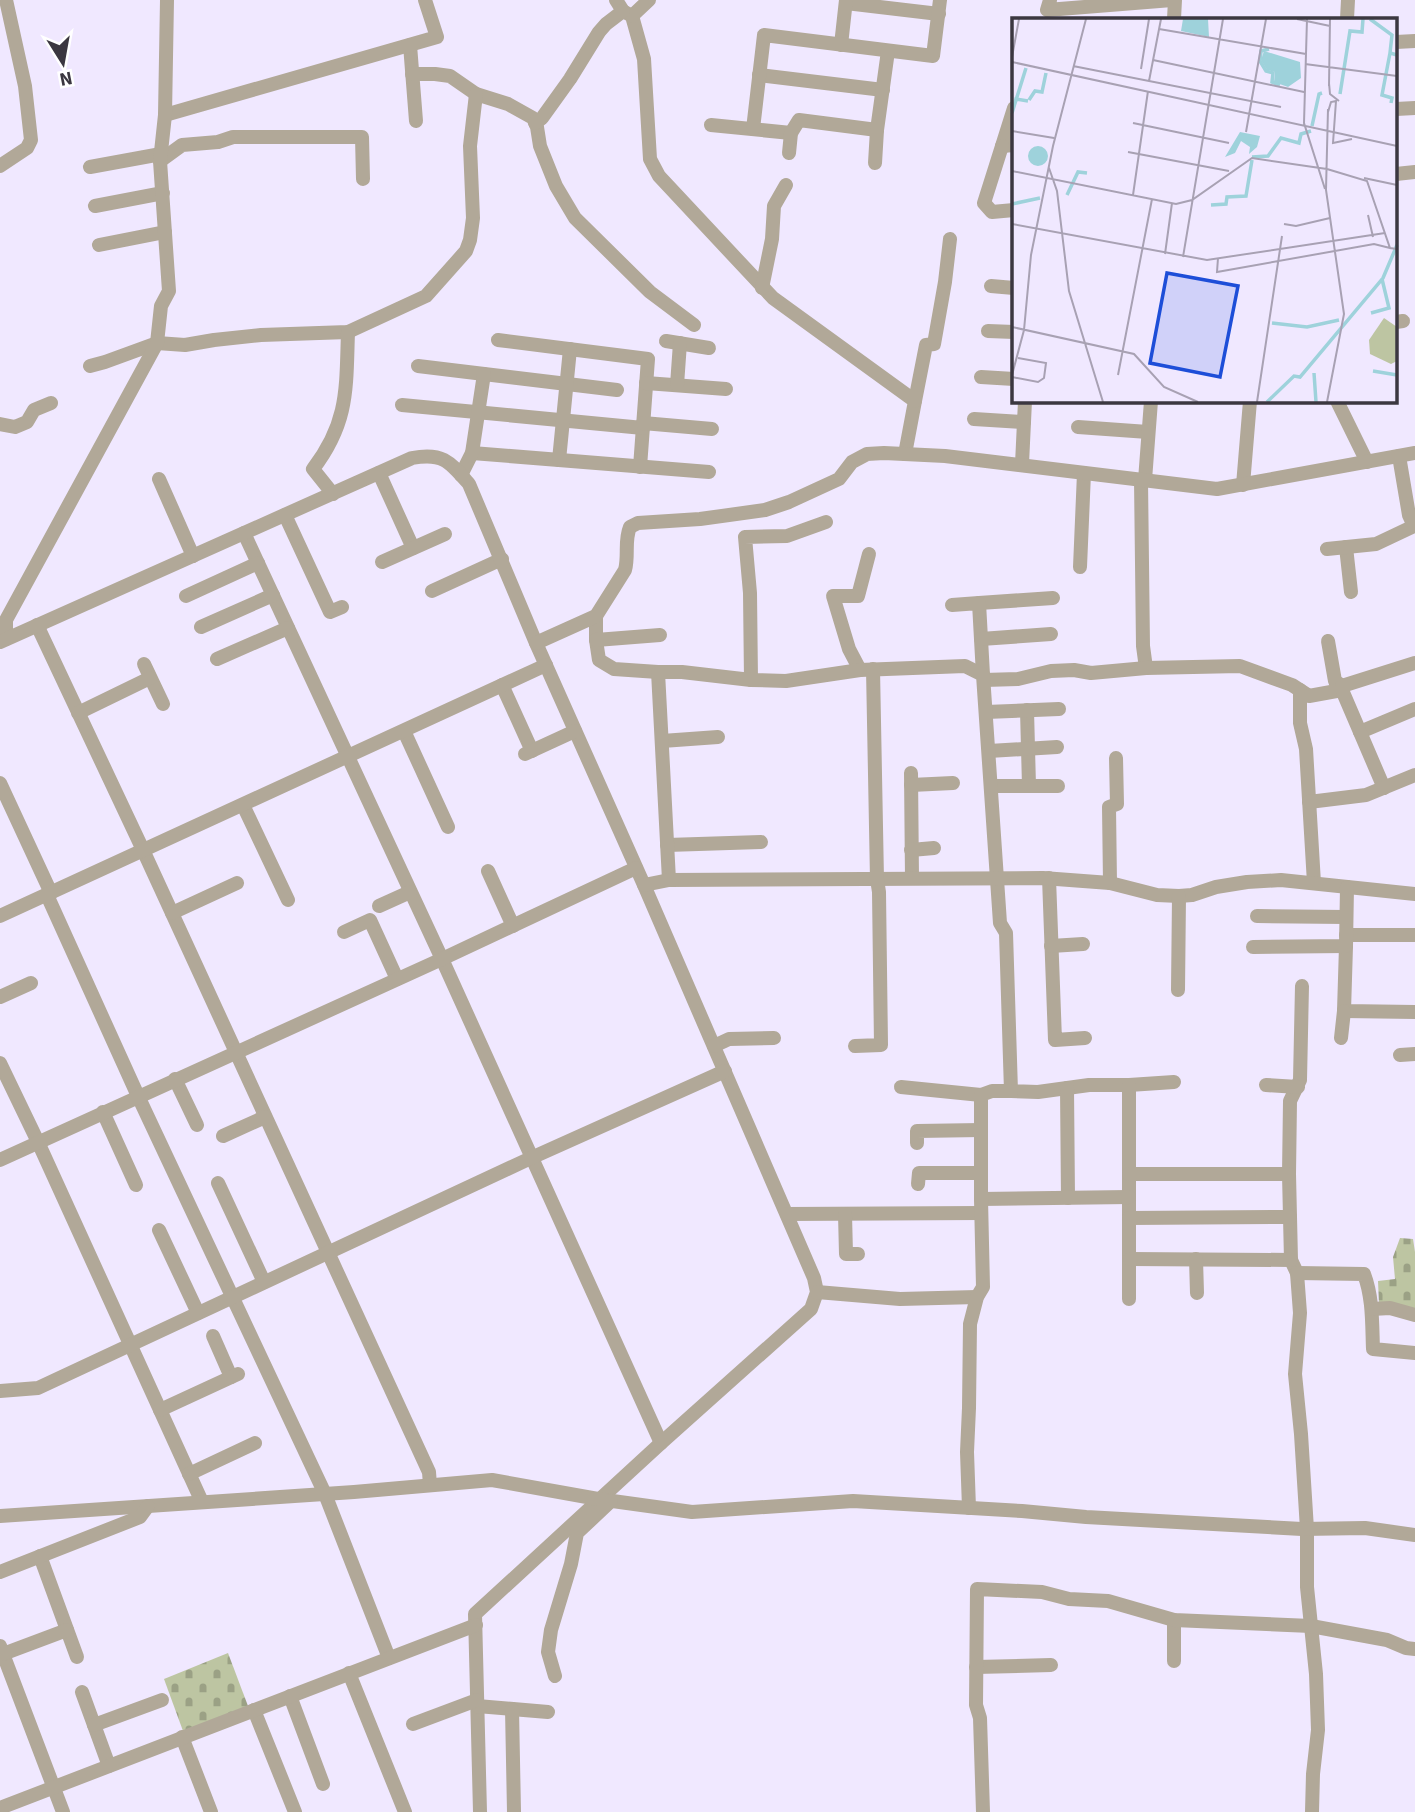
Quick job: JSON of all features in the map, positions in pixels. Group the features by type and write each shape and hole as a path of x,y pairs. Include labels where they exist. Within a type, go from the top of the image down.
{"street":[{"path":"0,166 27,148 31,140 25,86 6,26 6,0"},
{"path":"3,640 6,620 157,343 162,306 169,291 160,157 165,116 167,0"},
{"path":"165,116 437,37 425,0"},
{"path":"535,123 542,118 570,79 606,24 624,9 649,0"},
{"path":"1047,10 1173,0 1174,18"},
{"path":"1347,18 1348,0"},
{"path":"753,129 764,35 841,45 888,51 933,56 939,7 846,2 841,45"},
{"path":"624,9 644,59 650,159 659,176 772,298 915,401"},
{"path":"410,45 416,121"},
{"path":"875,163 888,51"},
{"path":"412,74 450,76 476,94 508,104 533,118 540,146 556,186 575,218 650,292 694,325"},
{"path":"759,75 883,90"},
{"path":"90,366 157,343 185,345 261,335 348,332 426,296 466,251 470,240 473,218 470,146 476,94"},
{"path":"789,153 790,133 799,120 877,130"},
{"path":"1012,120 1008,145 984,203 992,212 1012,210"},
{"path":"711,125 790,133"},
{"path":"90,167 160,157 182,145 218,142 233,137 362,137 363,179"},
{"path":"762,288 772,239 774,205 786,185"},
{"path":"96,205 163,193"},
{"path":"99,245 165,233"},
{"path":"905,454 926,345 934,344 950,239"},
{"path":"991,286 1012,288"},
{"path":"988,331 1012,332"},
{"path":"333,494 313,469 326,451 339,424 346,393 348,332"},
{"path":"498,340 648,359 640,467"},
{"path":"677,386 673,342 709,348"},
{"path":"559,460 570,349"},
{"path":"418,366 617,390"},
{"path":"461,475 472,453 484,374"},
{"path":"981,377 1012,379"},
{"path":"646,383 726,389"},
{"path":"1023,464 1025,402"},
{"path":"1146,668 1143,646 1143,480 1151,402"},
{"path":"1243,485 1250,402"},
{"path":"1337,402 1367,462"},
{"path":"0,424 15,427 27,422 34,410 51,403"},
{"path":"402,405 562,420 712,429"},
{"path":"974,419 1024,422"},
{"path":"1078,427 1149,432"},
{"path":"472,453 709,472"},
{"path":"1407,455 1217,489 945,456 867,454 852,462 839,479 765,510 700,519 639,523 630,527 627,534 625,569 596,616 596,640 600,660 614,669 682,672 751,680 786,681 867,670 965,666 983,677 1018,678 1051,671 1074,670 1091,673 1146,668 1240,666 1292,685 1309,696 1342,688 1415,663"},
{"path":"3,640 412,458 428,455 441,459 453,465 469,484 787,1214 814,1278 817,1292 811,1308 660,1443 577,1533 571,1564 551,1630 548,1652 555,1676"},
{"path":"1407,455 1415,507"},
{"path":"1327,549 1376,544 1414,526 1409,514 1407,455"},
{"path":"379,473 414,548"},
{"path":"1080,567 1084,473"},
{"path":"159,479 193,556"},
{"path":"285,514 330,612 342,607"},
{"path":"751,680 750,593 745,537 787,536 826,522"},
{"path":"244,533 442,959 660,1443"},
{"path":"382,562 445,534"},
{"path":"1346,547 1351,592"},
{"path":"855,1046 881,1045 879,892 867,670 849,649 833,596 858,596 869,554"},
{"path":"432,591 502,559"},
{"path":"186,596 258,563"},
{"path":"201,627 273,595"},
{"path":"952,605 1053,597"},
{"path":"979,603 1000,923 1006,933 1011,1091"},
{"path":"536,643 596,616"},
{"path":"37,625 429,1472 430,1485"},
{"path":"217,659 288,628"},
{"path":"981,639 1051,634"},
{"path":"596,640 660,635"},
{"path":"1328,641 1335,681 1342,688 1384,788"},
{"path":"144,664 163,704"},
{"path":"0,916 546,665"},
{"path":"658,672 669,880"},
{"path":"78,713 150,678"},
{"path":"502,685 528,753 575,730"},
{"path":"1300,690 1300,723 1306,749 1314,883"},
{"path":"986,712 1059,709"},
{"path":"1360,732 1415,709"},
{"path":"1027,710 1029,786"},
{"path":"404,731 448,827"},
{"path":"662,741 718,737"},
{"path":"989,751 1057,747"},
{"path":"1110,883 1109,807 1116,804 1116,758"},
{"path":"1310,802 1366,795 1415,775"},
{"path":"912,878 911,779 953,783"},
{"path":"0,783 138,1096 325,1494 389,1658"},
{"path":"991,786 1058,786"},
{"path":"243,805 288,900"},
{"path":"667,845 761,842"},
{"path":"911,850 933,848"},
{"path":"0,1160 636,868"},
{"path":"488,871 513,926"},
{"path":"644,885 669,880 1049,878 1110,883 1157,895 1179,896 1247,882 1281,880 1415,894"},
{"path":"1049,878 1055,1040 1085,1038"},
{"path":"172,913 237,883"},
{"path":"1340,1038 1344,1011 1347,887"},
{"path":"379,906 410,892"},
{"path":"1178,990 1179,896"},
{"path":"1257,916 1346,917"},
{"path":"344,932 370,920 397,979"},
{"path":"1253,947 1415,935"},
{"path":"1051,946 1083,944"},
{"path":"0,997 31,983"},
{"path":"1303,986 1300,1080 1290,1101 1289,1174 1290,1217 1300,1313 1295,1374 1307,1529 1307,1587 1316,1674 1318,1730 1312,1812"},
{"path":"1344,1011 1415,1012"},
{"path":"714,1046 729,1039 774,1038"},
{"path":"1400,1055 1415,1054"},
{"path":"0,1063 202,1502"},
{"path":"0,1391 38,1388 531,1158 725,1071"},
{"path":"175,1079 197,1125"},
{"path":"901,1087 981,1095 992,1091 1038,1092 1088,1085 1129,1086 1174,1082"},
{"path":"1266,1085 1298,1087"},
{"path":"1129,1086 1129,1299"},
{"path":"1067,1088 1069,1198"},
{"path":"969,1508 967,1452 970,1324 976,1297 983,1287 981,1095"},
{"path":"103,1112 136,1185"},
{"path":"223,1136 265,1117"},
{"path":"917,1143 917,1131 981,1130"},
{"path":"918,1184 919,1172 981,1173"},
{"path":"1129,1174 1289,1174"},
{"path":"218,1183 264,1282"},
{"path":"787,1214 1129,1197"},
{"path":"845,1213 846,1254 858,1254"},
{"path":"1129,1218 1290,1217"},
{"path":"159,1230 198,1313"},
{"path":"1130,1259 1196,1259 1364,1274 1372,1309 1373,1349 1415,1353"},
{"path":"1196,1259 1197,1293"},
{"path":"817,1292 900,1299 976,1297"},
{"path":"1372,1309 1390,1308 1415,1315"},
{"path":"160,1410 235,1375 213,1336"},
{"path":"188,1474 255,1443"},
{"path":"0,1516 492,1480 692,1512 853,1501 1307,1529 1365,1528 1415,1535"},
{"path":"480,1812 475,1615 605,1500"},
{"path":"0,1572 140,1517 148,1506"},
{"path":"40,1556 77,1657"},
{"path":"983,1812 980,1718 976,1705 977,1589 1042,1591 1069,1599 1108,1601 1174,1620 1311,1626 1387,1640 1415,1649"},
{"path":"1174,1620 1174,1661"},
{"path":"0,1808 476,1625"},
{"path":"63,1812 1,1650 67,1630"},
{"path":"976,1667 1051,1665"},
{"path":"349,1673 405,1812"},
{"path":"82,1692 109,1766"},
{"path":"290,1696 323,1784"},
{"path":"94,1726 162,1700"},
{"path":"414,1724 477,1703 548,1712"},
{"path":"512,1709 514,1812"},
{"path":"254,1710 295,1812"},
{"path":"182,1737 211,1812"}],"green space":[{"path":"1400,1238 1413,1239 1415,1311 1379,1304 1378,1281 1395,1279 1393,1257"},
{"path":"228,1653 248,1706 183,1731 164,1679"}]}
